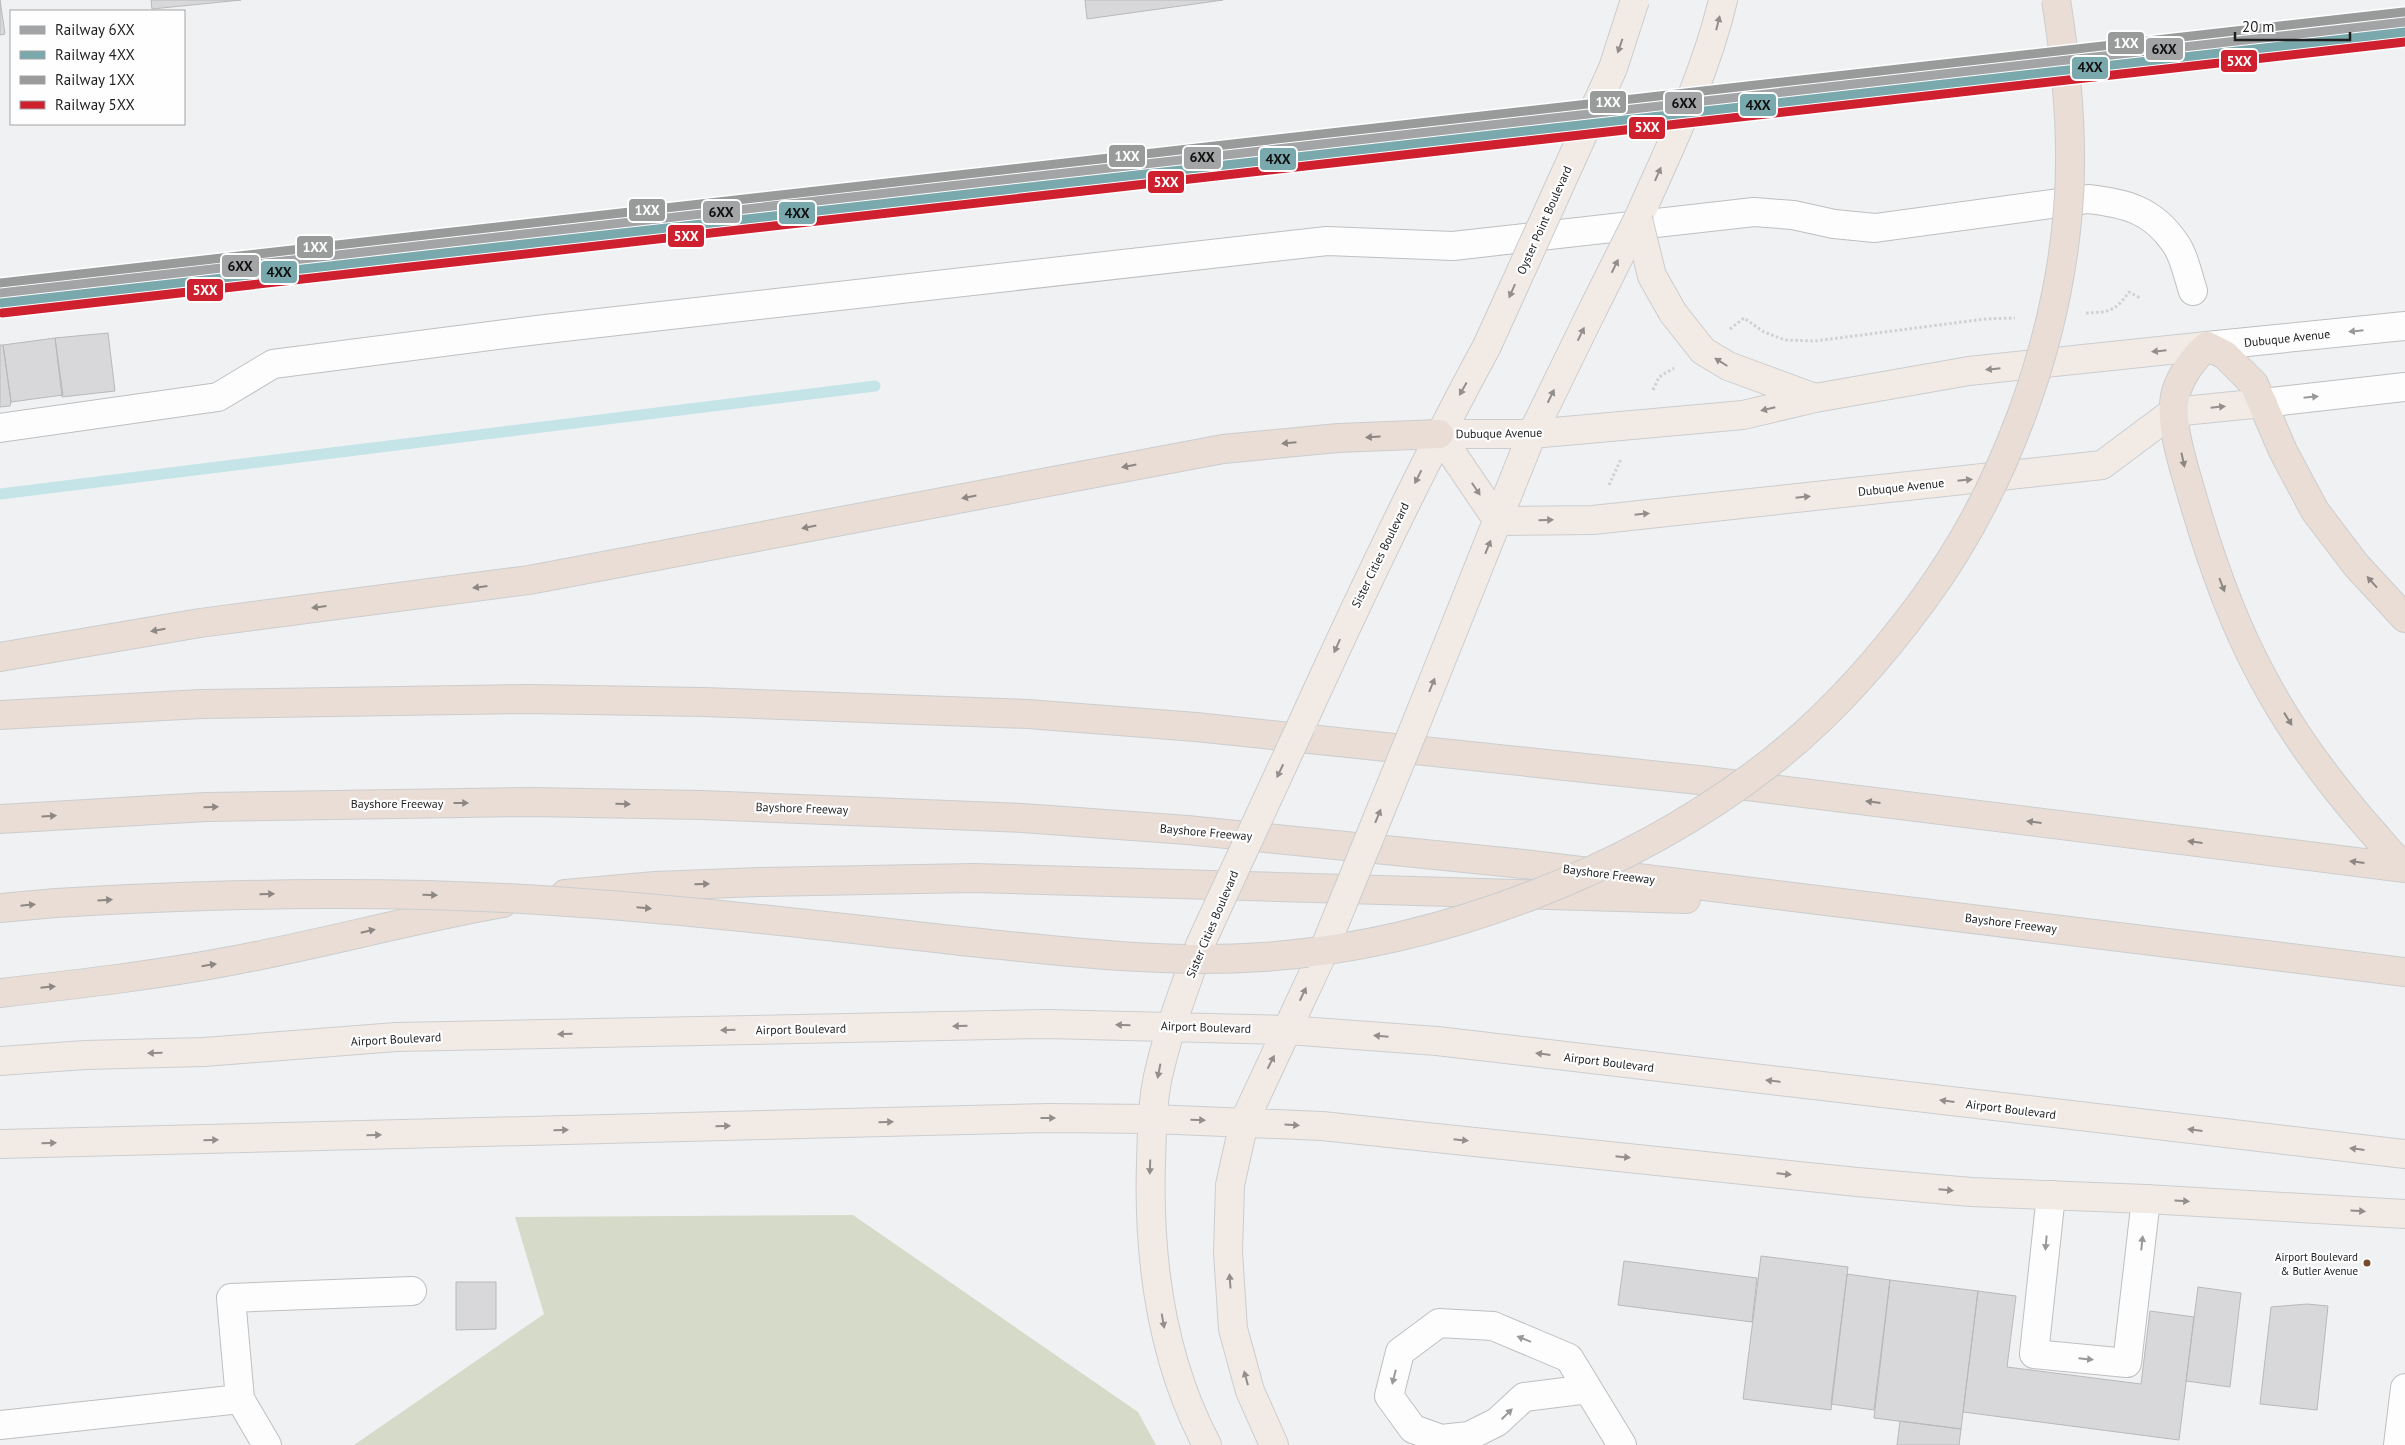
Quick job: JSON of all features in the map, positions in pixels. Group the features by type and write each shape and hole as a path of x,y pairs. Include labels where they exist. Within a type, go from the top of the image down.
{"highway":[{"path":"0,908 56,902 264,894 470,896 695,912 1115,956 1190,959 1263,957 1330,949 1397,936 1480,913 1532,895 1598,868 1659,837 1718,800 1774,760 1820,719 1862,677 1902,629 1945,570 1983,504 2018,420 2040,355 2059,281 2069,206 2070,135 2065,58 2056,0"},
{"path":"2405,618 2356,565 2315,511 2283,451 2254,384 2225,355 2207,346 2193,359 2183,375 2176,393 2173,412 2186,475 2205,539 2233,612 2263,678 2303,742 2347,803 2405,868"},
{"path":"0,656 200,623 529,580 1223,448 1338,438 1439,434"},
{"path":"0,715 201,704 520,699 704,702 1028,714 1196,727 1699,780 2405,868"},
{"name":"Bayshore Freeway","path":"0,818 206,807 529,802 702,805 1012,817 1187,830 1495,861 2405,972"},
{"path":"0,993 152,974 236,960 443,914 548,895 655,886 777,881 974,878 1858,904"}],"main road":[{"name":"Oyster Point Boulevard","path":"1439,434 1487,346 1613,68 1635,0"},
{"path":"1274,1445 1250,1391 1233,1329 1228,1252 1229,1196 1244,1122 1320,959 1532,434 1638,219 1693,94 1716,31 1723,0"},
{"path":"1638,219 1652,276 1673,313 1703,350 1728,366 1815,398"},
{"name":"Dubuque Avenue","path":"1439,434 1532,434 1743,415 1815,398 1969,371 2207,346"},
{"path":"2173,412 2263,402"},
{"name":"Dubuque Avenue","path":"1439,434 1498,521 1593,520 2102,465 2173,412"},
{"name":"Sister Cities Boulevard","path":"1207,1445 1191,1414 1166,1343 1154,1273 1150,1200 1152,1118 1159,1069 1171,1025 1200,945 1357,601 1439,434"},
{"name":"Airport Boulevard","path":"0,1061 85,1055 204,1052 396,1037 1047,1024 1171,1025 1287,1030 1437,1041 2405,1154"},
{"path":"0,1144 1048,1118 1152,1118 1244,1122 1413,1134 1867,1183 1971,1192 2146,1198 2405,1214"}],"street":[{"path":"0,428 218,397 273,364 517,333 1327,241 1453,246 1754,212 1875,228 2088,199 2121,203 2148,215 2176,243 2192,290"},
{"name":"Dubuque Avenue","path":"2207,346 2405,326"},
{"path":"2263,402 2405,387"},
{"path":"2050,1195 2034,1354 2127,1363 2146,1198"},
{"path":"267,1445 240,1399 231,1298 412,1291"},
{"path":"1588,1390 1524,1397 1498,1422 1469,1436 1441,1439 1413,1429 1389,1396 1400,1352 1439,1323 1493,1326 1569,1358 1622,1445"},
{"path":"2398,1445 2405,1388"},
{"path":"0,1425 240,1399"}],"path":[{"path":"2079,314 2108,312 2120,306 2129,292 2140,298"},
{"path":"1593,520 1659,377 1703,350 1744,318 1764,332 1785,340 1815,341 1985,319 2023,317"}],"green space":[{"path":"853,1215 1138,1412 1156,1445 354,1445 544,1314 515,1217"}],"building":[{"path":"0,0 5,34 0,35"},
{"path":"151,0 241,0 152,9"},
{"path":"1085,0 1223,0 1087,19"},
{"path":"108,333 115,391 62,397 55,338"},
{"path":"55,338 63,395 11,402 3,345"},
{"path":"0,345 3,345 11,402 10,406 0,407"},
{"path":"1761,1256 1848,1267 1831,1410 1743,1399"},
{"path":"1624,1261 1757,1278 1752,1322 1618,1305"},
{"path":"1847,1274 1890,1280 1874,1410 1831,1404"},
{"path":"1890,1280 1978,1291 1961,1429 1874,1418"},
{"path":"456,1282 496,1282 496,1329 456,1330"},
{"path":"2198,1287 2241,1293 2230,1387 2186,1381"},
{"path":"1978,1291 2016,1296 2007,1367 2141,1384 2150,1311 2194,1317 2179,1440 1963,1412"},
{"path":"2307,1304 2328,1306 2317,1410 2260,1404 2271,1307"},
{"path":"1900,1421 1961,1429 1959,1445 1897,1445"}],"waterway":[{"path":"0,494 875,386"}],"rail line":[{"name":"1XX","path":"0,283 2404,12"},
{"name":"6XX","path":"0,293 2405,22"},
{"name":"4XX","path":"1,303 2405,32"},
{"name":"5XX","path":"2,313 2405,42"}],"place":[{"name":"Airport Boulevard & Butler Avenue","path":"2367,1263"}]}
